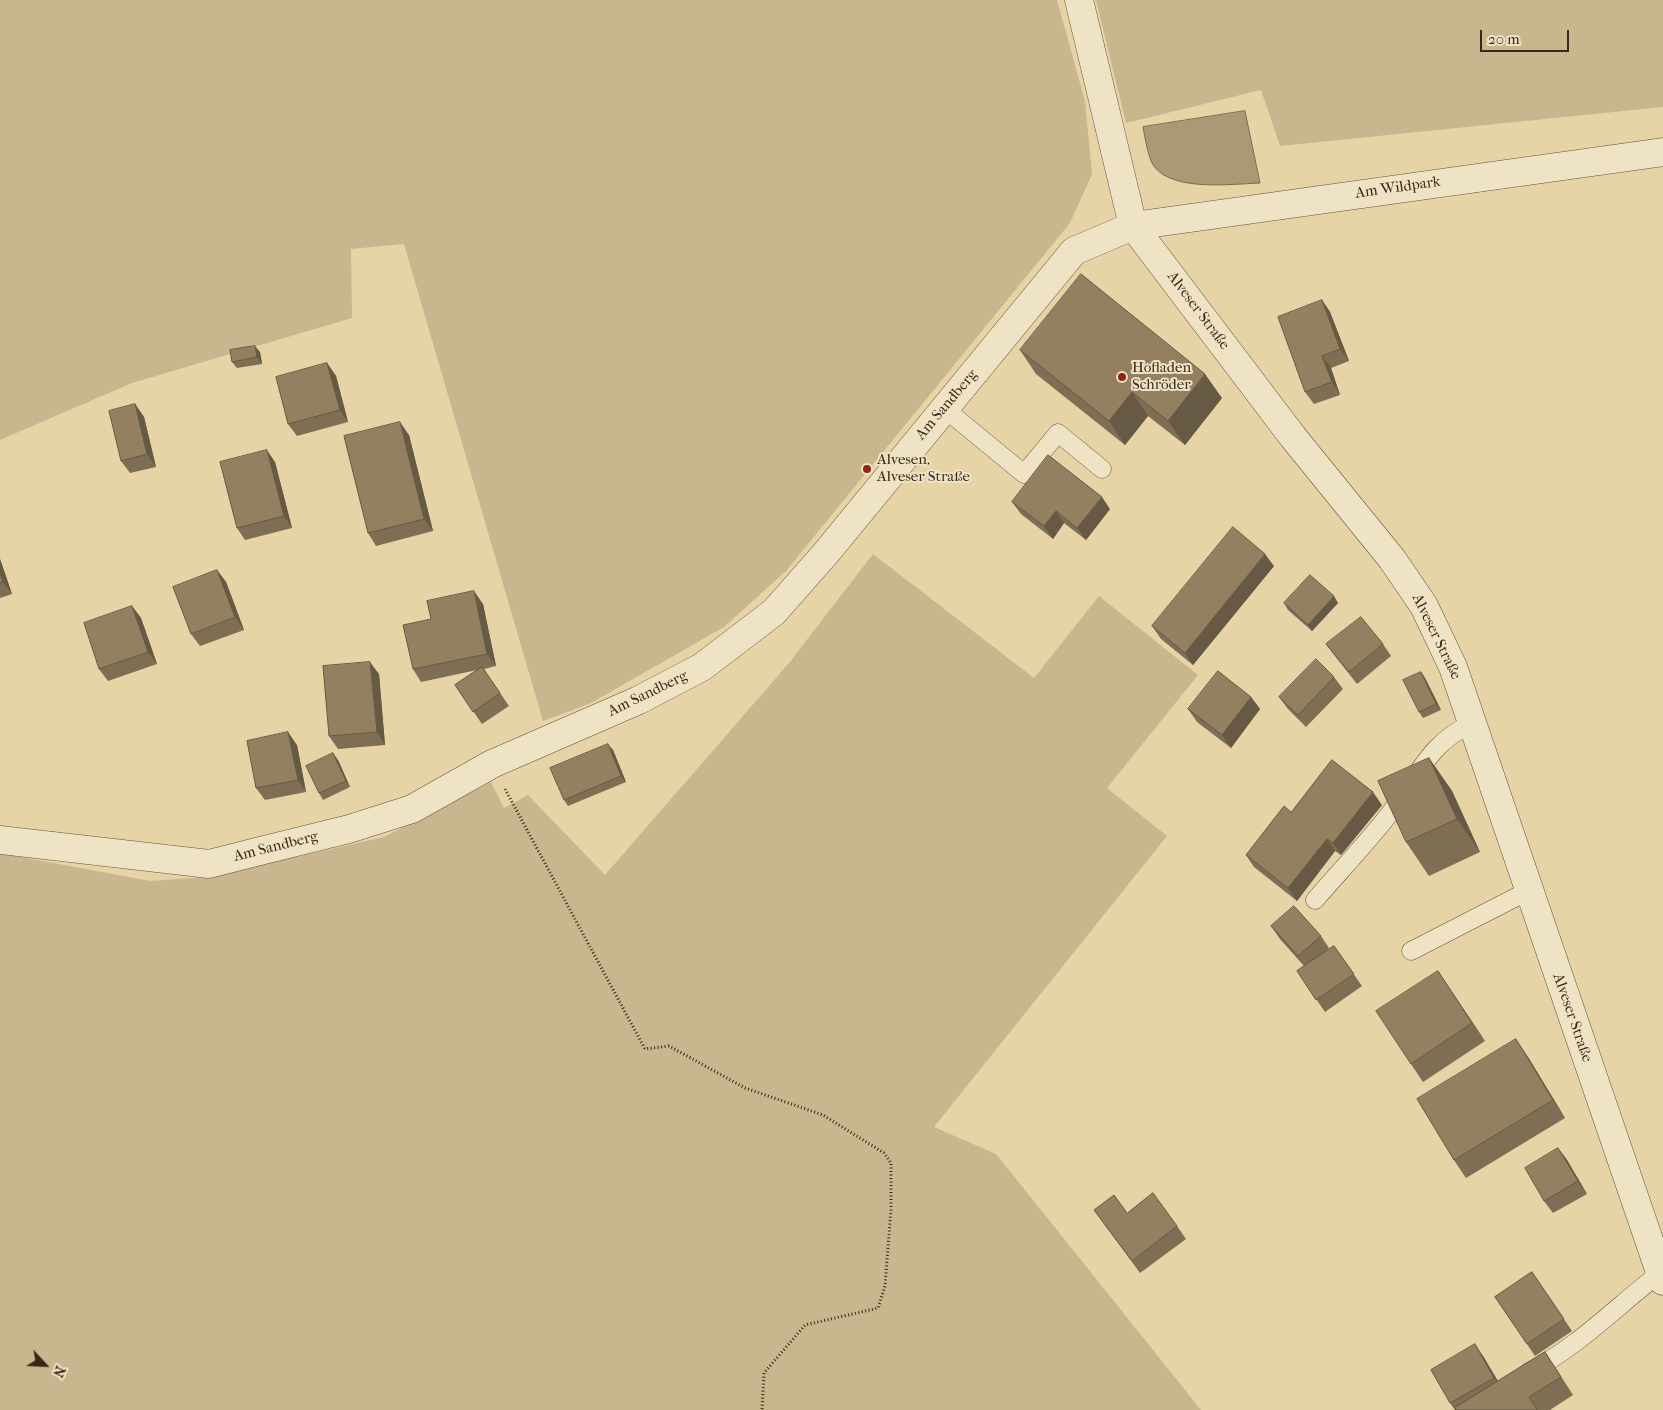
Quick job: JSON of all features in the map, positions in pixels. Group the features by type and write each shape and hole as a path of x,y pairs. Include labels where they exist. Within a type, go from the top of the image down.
{"street":[{"name":"Alveser Straße","path":"1079,0 1134,226 1293,436 1402,574 1424,606 1453,667 1528,892 1662,1277"},
{"name":"Am Wildpark","path":"1134,226 1663,152"},
{"name":"Am Sandberg","path":"0,840 209,864 349,829 412,809 492,764 639,700 694,671 774,612 826,554 1074,251 1134,226"}],"lane":[{"path":"944,408 1024,474 1058,434 1102,469"},
{"path":"1315,900 1391,812 1412,779 1445,738 1472,724"},
{"path":"1411,951 1528,892"},
{"path":"1525,1374 1548,1362 1576,1343 1662,1277"}],"path":[{"path":"492,764 645,1049 669,1046 745,1088 823,1115 884,1153 891,1163 891,1209 885,1286 878,1308 805,1325 764,1373 762,1410"}],"shaded area":[{"path":"0,0 1057,0 1085,101 1092,174 1070,223 786,571 724,627 591,703 543,721 404,244 351,249 352,318 132,383 0,440"},
{"path":"1096,0 1663,0 1663,107 1280,146 1261,90 1126,123"},
{"path":"1245,111 1260,183 1216,185 1184,182 1170,178 1159,171 1151,161 1143,127"},
{"path":"873,554 1034,678 1099,596 1198,675 1107,788 1167,836 934,1127 996,1154 1201,1410 0,1410 0,853 150,881 209,877 384,837 491,782 504,808 528,795 605,875 789,663"}],"building":[{"path":"1081,274 1205,374 1168,421 1132,392 1109,421 1020,350"},
{"path":"1322,300 1340,349 1322,356 1332,382 1305,392 1278,317"},
{"path":"255,346 257,357 232,362 230,350"},
{"path":"327,363 340,410 288,424 276,377"},
{"path":"135,404 147,454 121,461 109,411"},
{"path":"400,422 424,519 368,533 344,436"},
{"path":"267,450 284,516 237,528 220,462"},
{"path":"1048,455 1102,497 1077,528 1056,511 1044,526 1012,502"},
{"path":"1233,527 1265,554 1185,653 1152,626"},
{"path":"217,570 235,617 191,634 173,587"},
{"path":"1310,575 1334,596 1308,625 1284,603"},
{"path":"474,591 487,654 413,669 403,625 431,619 427,601"},
{"path":"132,606 148,652 99,669 84,623"},
{"path":"1361,617 1383,644 1349,672 1326,644"},
{"path":"1316,659 1334,677 1298,715 1279,697"},
{"path":"370,662 377,732 329,736 323,666"},
{"path":"482,667 500,693 473,712 455,685"},
{"path":"1218,671 1251,697 1222,735 1188,709"},
{"path":"1421,672 1436,704 1419,712 1403,680"},
{"path":"288,732 298,780 256,788 247,741"},
{"path":"608,744 621,776 564,800 550,768"},
{"path":"333,753 346,781 319,793 306,766"},
{"path":"1429,758 1457,819 1406,842 1378,781"},
{"path":"1332,760 1373,792 1333,843 1327,839 1288,888 1246,855 1284,806 1291,812"},
{"path":"1294,906 1321,936 1298,956 1271,926"},
{"path":"1334,946 1354,974 1316,1000 1297,971"},
{"path":"1438,971 1472,1023 1411,1064 1376,1011"},
{"path":"1516,1039 1553,1100 1454,1160 1417,1099"},
{"path":"1558,1148 1578,1181 1544,1201 1525,1168"},
{"path":"1153,1193 1177,1226 1132,1261 1094,1210 1114,1195 1127,1213"},
{"path":"1532,1272 1564,1319 1527,1344 1495,1297"},
{"path":"1475,1344 1494,1378 1450,1403 1431,1370"},
{"path":"1545,1352 1561,1377 1529,1397 1537,1410 1456,1410 1455,1408"}],"place":[{"name":"Hofladen Schröder","path":"1122,377"},
{"name":"Alvesen, Alveser Straße","path":"867,469"}]}
